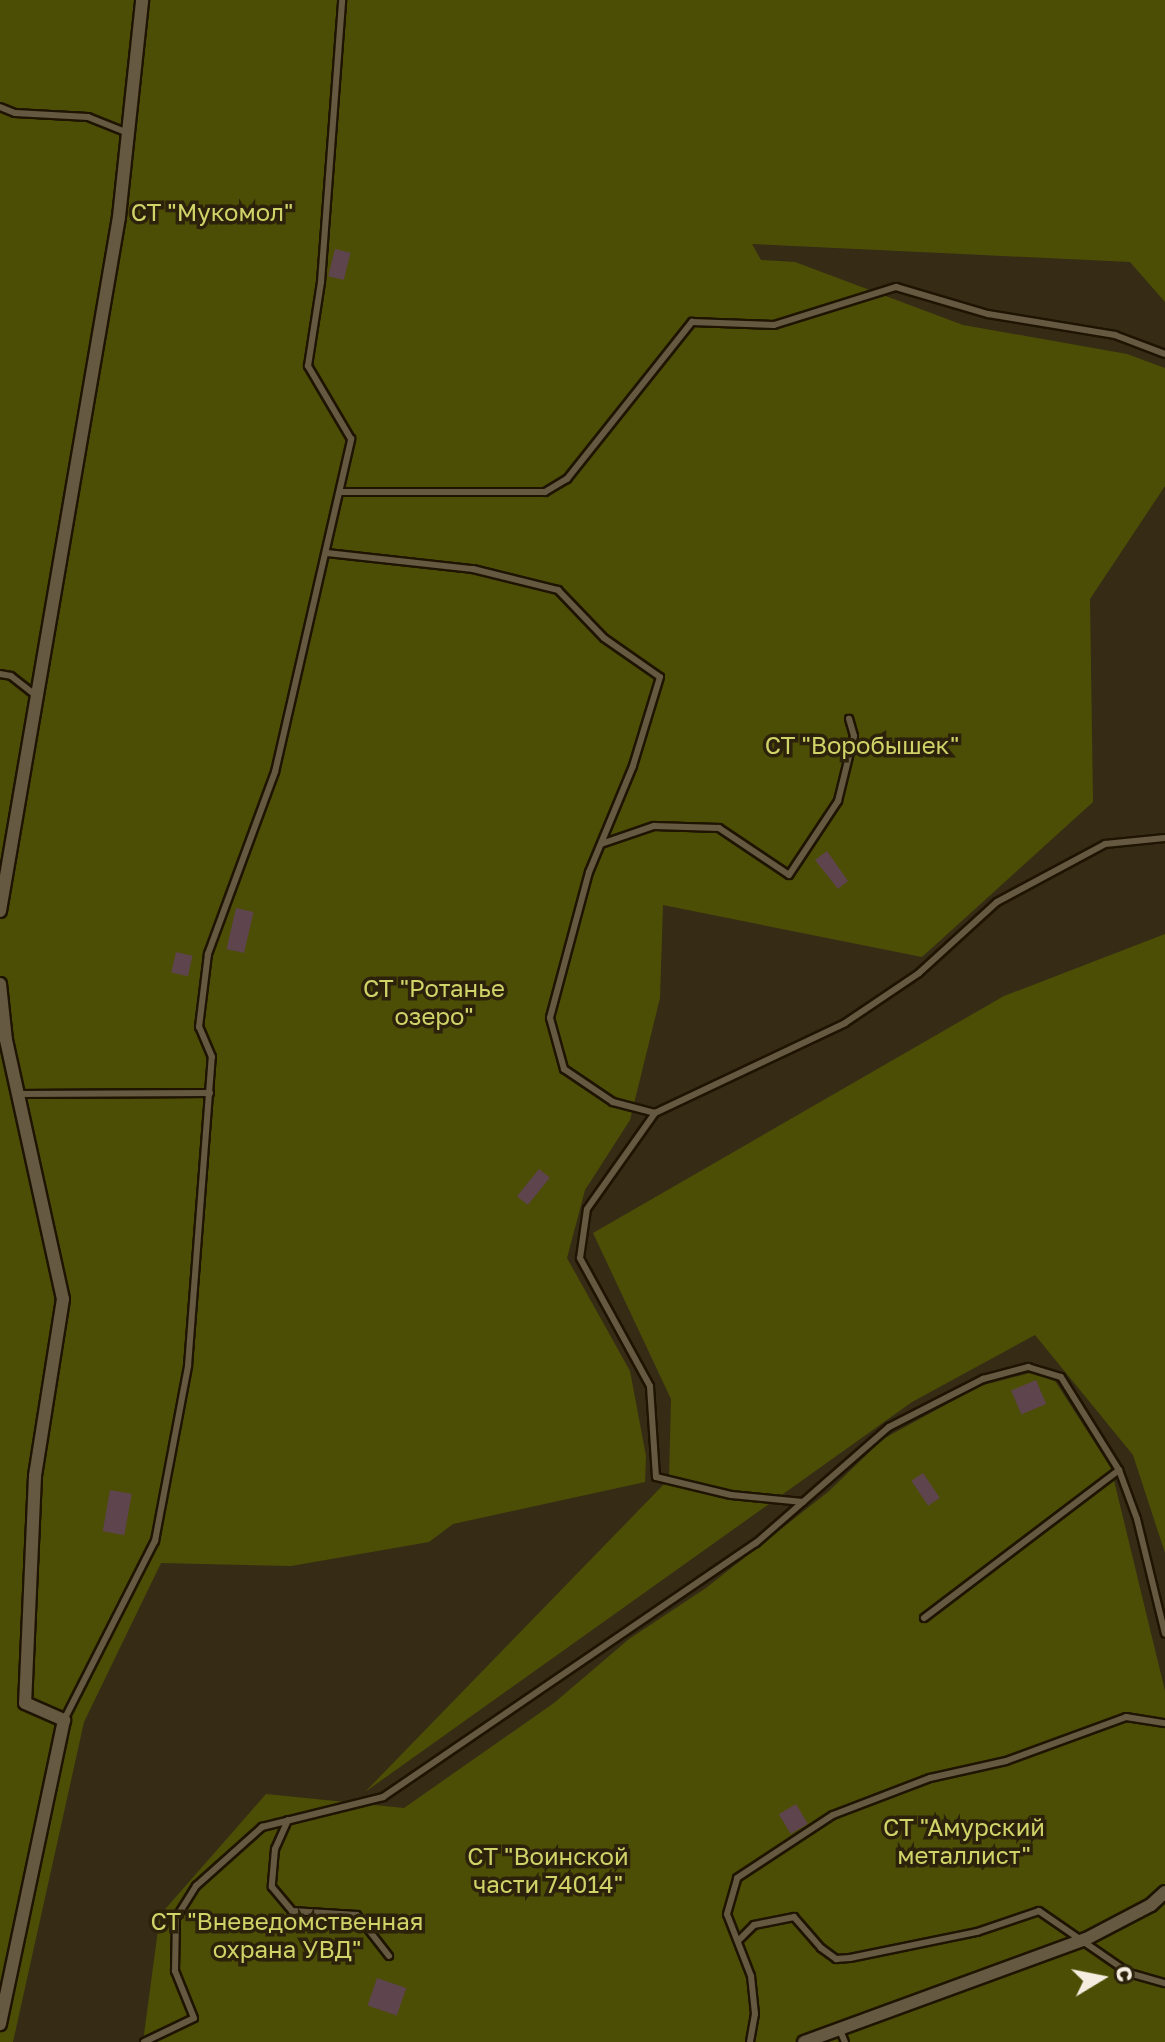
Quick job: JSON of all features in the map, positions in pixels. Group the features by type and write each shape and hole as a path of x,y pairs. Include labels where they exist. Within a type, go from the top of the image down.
{"street":[{"path":"0,911 119,217 142,0"},
{"path":"0,984 18,1094 63,1299 35,1476 25,1703 64,1720 0,2024"},
{"path":"804,2042 1078,1942 1151,1905 1165,1892"}],"lane":[{"path":"64,1720 155,1541 188,1366 212,1057 199,1027 208,954 275,772 351,439 308,366 321,282 342,0"},
{"path":"0,107 15,113 88,117 128,133"},
{"path":"340,492 545,492 567,479 692,322 774,325 896,287 988,314 1115,335 1165,354"},
{"path":"327,553 473,569 558,590 604,638 660,677 633,766 601,844 550,1018 564,1069 613,1102 655,1113"},
{"path":"0,674 11,676 37,696"},
{"path":"601,844 654,826 719,828 789,875 838,801 854,736 849,719"},
{"path":"803,1502 731,1495 656,1477 650,1386 580,1258 587,1209 655,1113 845,1023 919,973 997,902 1105,844 1165,838"},
{"path":"18,1094 210,1093"},
{"path":"144,2042 194,2018 175,1971 176,1918 196,1886 262,1827 383,1797 717,1571 889,1427 983,1379 1028,1367 1061,1377 1119,1470 1165,1634"},
{"path":"924,1618 1119,1470"},
{"path":"750,2042 755,2014 751,1976 727,1914 728,1896 737,1878 833,1815 930,1778 1006,1761 1126,1717 1165,1723"},
{"path":"288,1820 275,1849 272,1887 292,1911 357,1915 389,1956"},
{"path":"739,1940 754,1925 794,1917 828,1954 850,1958 977,1932 1039,1911 1058,1920 1078,1942 1129,1973 1165,1983"},
{"path":"839,2028 845,2042"}],"green space":[{"path":"0,0 1165,0 1165,302 1130,262 752,244 761,260 795,262 963,325 1127,354 1165,368 1165,486 1090,599 1093,802 922,957 663,905 660,998 630,1120 585,1190 567,1258 630,1371 646,1456 645,1482 453,1524 429,1542 291,1566 161,1563 84,1722 13,2042 0,2042"},
{"path":"1165,934 1165,1553 1133,1455 1035,1335 912,1402 365,1792 669,1479 671,1399 593,1233 1004,996"},
{"path":"1030,1373 1055,1381 1111,1468 1165,1691 1165,2042 143,2042 160,1915 266,1794 404,1808 554,1703 629,1639 706,1588 828,1492 883,1439 980,1386"}],"building":[{"path":"335,249 351,253 344,280 328,276"},
{"path":"827,851 848,881 838,889 815,860"},
{"path":"236,908 254,912 244,953 227,949"},
{"path":"176,952 193,956 188,976 171,972"},
{"path":"539,1169 550,1178 528,1205 517,1196"},
{"path":"1036,1380 1046,1404 1021,1414 1011,1391"},
{"path":"923,1473 940,1498 928,1506 911,1481"},
{"path":"110,1490 132,1494 124,1535 103,1531"},
{"path":"796,1804 808,1824 791,1834 779,1814"},
{"path":"377,1978 406,1988 397,2016 368,2005"}],"park label":[{"name":"СТ \"Мукомол\"","path":"212,212"},
{"name":"СТ \"Воробышек\"","path":"862,745"},
{"name":"СТ \"Ротанье озеро\"","path":"434,1002"},
{"name":"СТ \"Амурский металлист\"","path":"964,1841"},
{"name":"СТ \"Воинской части 74014\"","path":"548,1870"},
{"name":"СТ \"Вневедомственная охрана УВД\"","path":"287,1935"}]}
